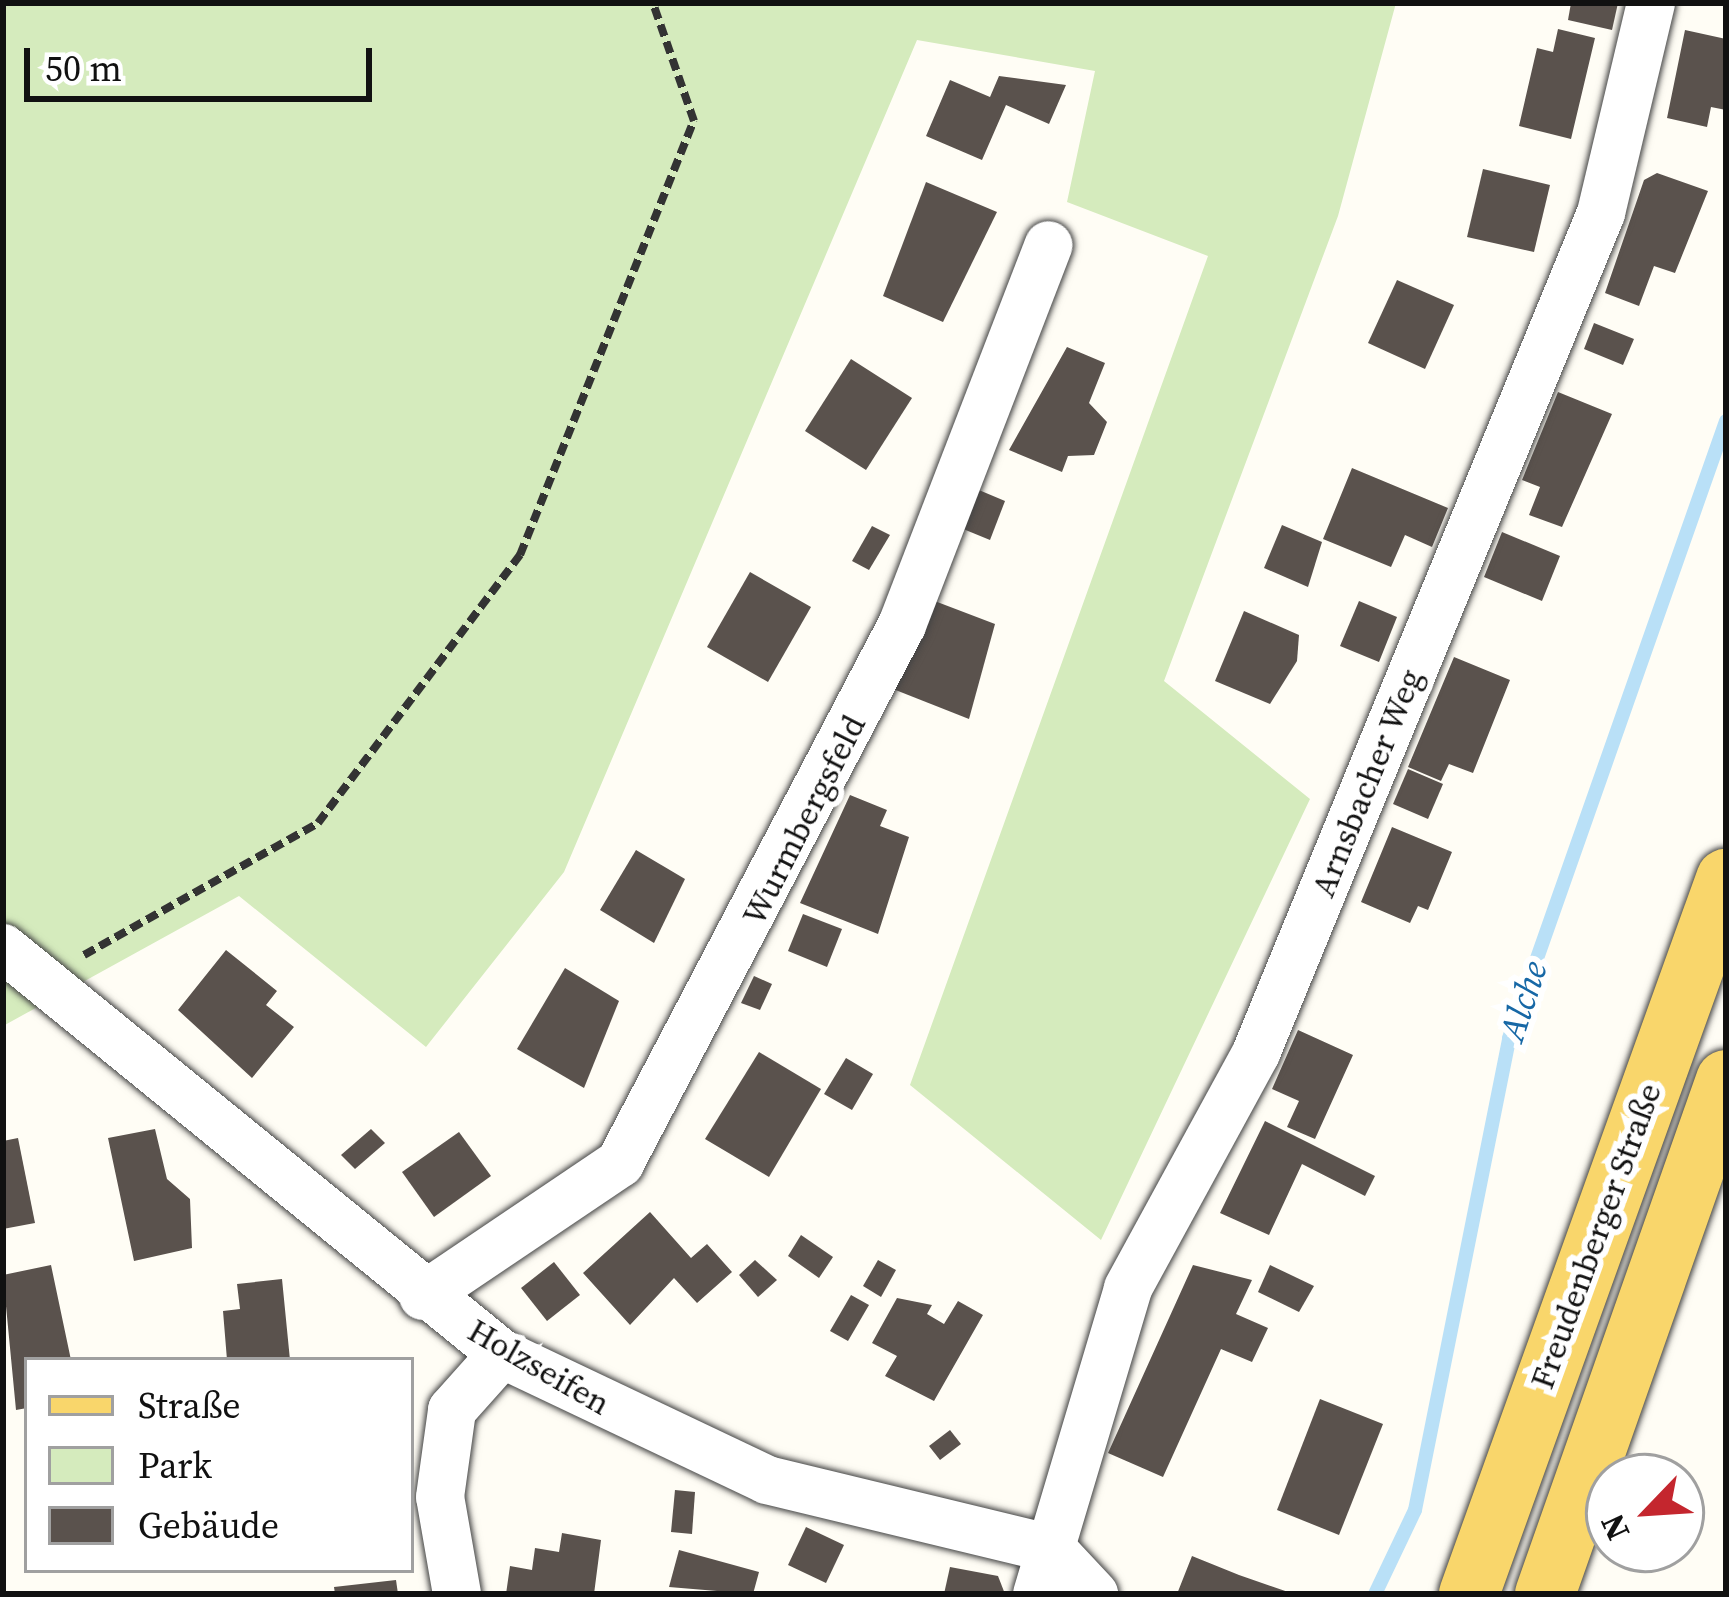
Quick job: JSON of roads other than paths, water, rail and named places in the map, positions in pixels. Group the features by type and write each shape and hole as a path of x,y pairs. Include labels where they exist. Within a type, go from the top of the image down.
{"main road":[{"name":"Freudenberger Straße","path":"1469,1594 1726,879"},
{"name":"Freudenberger Straße","path":"1545,1594 1726,1080"}],"street":[{"name":"Arnsbacher Weg","path":"1044,1572 1128,1288 1256,1053 1601,213 1651,3"},
{"name":"Wurmbergsfeld","path":"423,1296 620,1163 902,625 1049,245"},
{"name":"Holzseifen","path":"3,948 46,976 423,1296 502,1354 767,1480 1044,1572"},
{"path":"457,1594 440,1497 452,1410 502,1354"},
{"path":"1044,1572 1094,1594"}],"waterway":[{"name":"Alche","path":"1375,1594 1415,1510 1509,1038 1726,421"}]}
